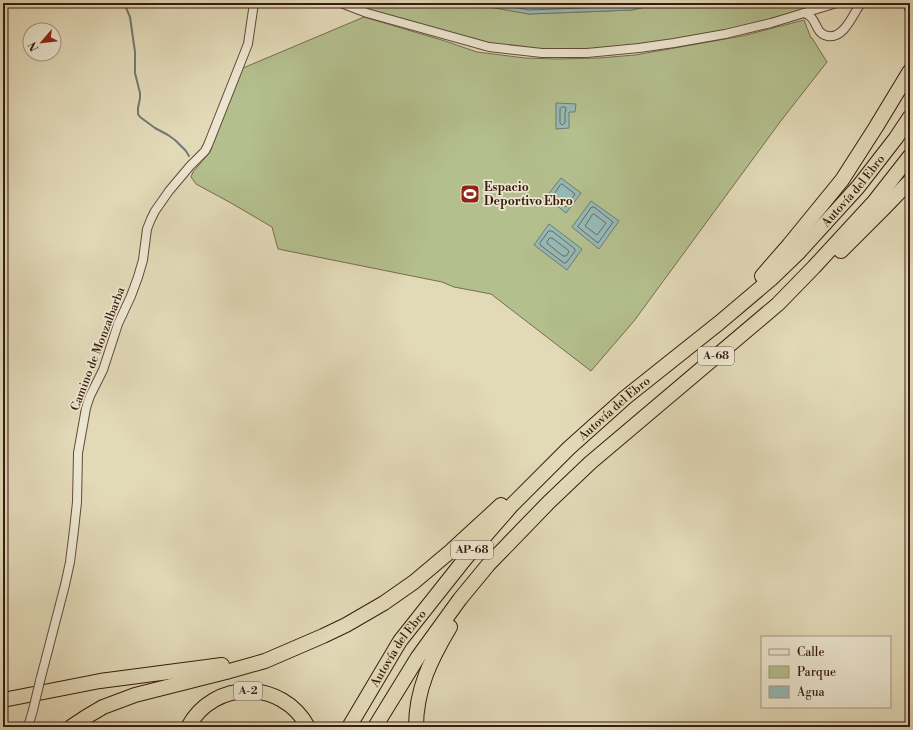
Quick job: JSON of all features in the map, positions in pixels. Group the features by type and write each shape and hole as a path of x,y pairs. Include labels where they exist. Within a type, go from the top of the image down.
{"highway":[{"path":"666,365 765,273 789,245 842,180 910,71"},
{"name":"Autovía del Ebro","path":"349,727 400,641 465,559 512,505 569,448 626,397 725,319 798,253 858,186 896,138 910,117"},
{"name":"Autovía del Ebro","path":"375,727 418,657 460,599 488,565 549,502 590,463 778,304 874,202 910,156"},
{"path":"778,304 793,296 819,273 910,181"},
{"path":"71,727 103,707 135,695 242,668 277,656 335,631 366,614 414,582 452,550 566,445 626,397"},
{"path":"416,727 419,695 424,677 438,649 462,608 510,543"},
{"path":"3,700 100,681 233,663 293,649"},
{"name":"A-2","path":"188,727 197,713 213,700 232,693 248,691 270,694 282,700 295,709 308,727"}],"street":[{"name":"Camino de Monzalbarba","path":"28,727 70,562 77,502 78,453 86,408 90,396 103,370 118,324 138,277 143,260 147,228 155,211 169,191 205,151 208,145 248,44 254,3"},
{"path":"341,3 367,13 488,47 542,53 587,53 646,47 725,34 778,22 837,3"},
{"path":"804,13 810,16 816,24 818,30 823,34 830,36 838,35 844,29 860,3"},
{"path":"816,24 818,15 824,7"}],"green space":[{"path":"333,3 467,3 529,14 632,10 662,3 823,3 725,34 587,53 489,47"},
{"name":"Espacio Deportivo Ebro","path":"364,17 477,52 525,58 556,59 635,55 742,36 804,20 811,38 827,62 780,122 634,321 591,371 491,294 454,287 442,282 278,249 272,227 196,184 191,177 193,172 210,152 243,68"}],"water":[{"path":"467,3 662,3 632,10 529,14"},
{"path":"556,103 576,104 575,112 569,112 569,128 556,129"},
{"path":"561,178 581,193 566,213 546,197"},
{"path":"591,201 619,221 599,249 572,227"},
{"path":"549,224 582,249 567,270 534,245"}],"waterway":[{"path":"124,3 130,17 135,52 135,73 140,93 138,114 155,128 175,140 189,156"}],"place":[{"name":"Espacio Deportivo Ebro","path":"470,194"}]}
